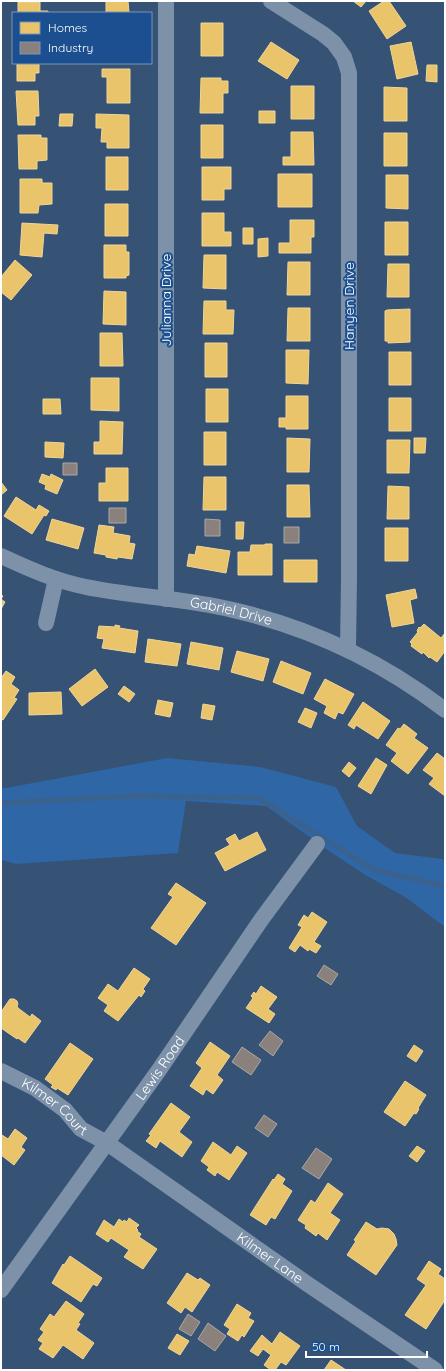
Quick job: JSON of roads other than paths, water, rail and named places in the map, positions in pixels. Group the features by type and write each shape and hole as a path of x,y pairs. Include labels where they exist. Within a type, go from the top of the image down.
{"street":[{"name":"Julianna Drive","path":"166,1 166,599"},
{"name":"Hanyen Drive","path":"271,1 323,34 334,43 344,57 349,73 348,649"},
{"name":"Gabriel Drive","path":"1,556 36,572 86,587 232,609 321,637 348,649 398,677 445,710"},
{"path":"46,622 56,579"},
{"name":"Lewis Road","path":"3,1283 107,1143 261,920 317,844"},
{"name":"Kilmer Court","path":"1,1070 35,1088 65,1110 80,1129 107,1143"},
{"name":"Kilmer Lane","path":"107,1143 306,1283 436,1370"}],"waterway":[{"path":"1,803 136,796 259,798 374,870 445,886"}]}
